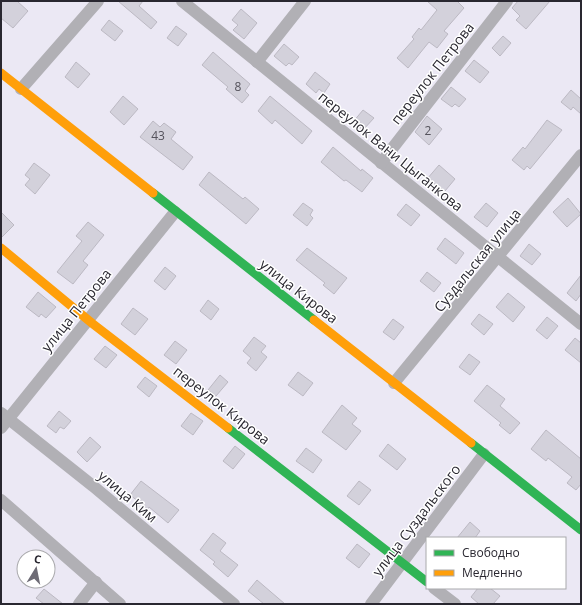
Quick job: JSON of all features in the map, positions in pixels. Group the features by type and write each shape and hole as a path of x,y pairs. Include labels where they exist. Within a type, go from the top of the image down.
{"street":[{"path":"21,89 98,1"},
{"name":"переулок Вани Цыганкова","path":"182,1 581,324"},
{"path":"257,62 305,1"},
{"name":"переулок Петрова","path":"381,162 507,1"},
{"name":"улица Кирова","path":"1,73 175,212 581,530"},
{"name":"Суздальская улица","path":"394,383 581,155"},
{"name":"улица Петрова","path":"3,420 88,320 175,212"},
{"name":"переулок Кирова","path":"1,248 88,320 426,581"},
{"name":"улица Ким","path":"3,420 93,486 234,604"},
{"name":"улица Суздальского","path":"371,604 484,454"},
{"path":"1,500 120,604"},
{"path":"79,604 96,582"},
{"path":"435,589 455,604"}],"building":[{"path":"1,1 17,1 28,11 13,28 1,18"},
{"path":"118,1 143,1 139,6 157,22 151,29"},
{"path":"427,1 457,1 464,8 444,31 448,34 437,48 429,42 408,68 397,58 414,39 412,37 419,28 421,30 437,10"},
{"path":"518,1 550,1 526,29 516,20 520,16 512,8"},
{"path":"241,9 257,23 244,39 233,30 238,25 232,20"},
{"path":"109,20 123,31 115,41 101,30"},
{"path":"176,26 187,34 178,46 167,38"},
{"path":"503,36 511,43 500,56 492,48"},
{"path":"284,44 299,57 292,65 289,63 286,66 274,56"},
{"path":"213,52 250,84 245,91 249,95 242,103 226,89 228,87 202,65"},
{"path":"474,60 489,72 480,83 465,71"},
{"path":"76,62 90,74 78,88 65,77"},
{"path":"315,72 330,84 324,93 319,89 316,93 306,84"},
{"path":"451,87 466,99 459,107 455,104 452,107 441,99"},
{"path":"571,90 581,99 581,114 573,107 571,110 561,102"},
{"path":"123,96 138,109 124,125 110,112"},
{"path":"270,96 312,131 302,144 275,120 272,124 258,111"},
{"path":"363,110 374,118 363,130 353,122"},
{"path":"427,116 442,129 429,145 415,132"},
{"path":"547,120 562,130 530,169 527,166 524,170 512,160 523,147 525,149"},
{"path":"153,121 160,127 164,123 176,132 171,139 193,157 183,170 140,137"},
{"path":"333,147 361,171 362,169 373,178 362,192 346,180 344,181 321,162"},
{"path":"34,163 50,175 35,194 25,185 30,179 25,175"},
{"path":"439,165 455,179 445,191 427,179"},
{"path":"209,172 243,199 245,197 259,209 246,224 199,185"},
{"path":"568,198 581,214 567,227 553,212"},
{"path":"303,203 313,210 310,215 313,218 307,226 293,215"},
{"path":"486,203 498,213 487,227 474,217"},
{"path":"406,204 420,215 411,226 397,215"},
{"path":"1,212 14,225 1,238"},
{"path":"88,222 104,235 83,261 88,265 73,284 57,272 82,241 76,236"},
{"path":"445,238 464,253 456,264 437,249"},
{"path":"529,244 541,254 532,265 520,256"},
{"path":"307,248 347,278 334,294 323,285 325,283 296,260"},
{"path":"165,267 176,276 165,290 154,281"},
{"path":"427,272 441,283 434,292 420,281"},
{"path":"581,275 581,294 576,301 567,293"},
{"path":"38,292 56,307 46,318 41,314 39,317 26,307"},
{"path":"508,293 525,307 513,322 496,307"},
{"path":"208,300 219,309 211,320 200,311"},
{"path":"133,308 148,319 135,335 121,324"},
{"path":"479,314 493,324 484,335 471,324"},
{"path":"547,317 558,326 547,339 536,330"},
{"path":"393,319 404,327 394,340 383,332"},
{"path":"254,337 266,346 261,352 267,357 256,371 247,363 251,358 243,351"},
{"path":"575,338 581,343 581,363 565,350"},
{"path":"175,341 187,350 176,364 164,355"},
{"path":"105,346 117,355 106,368 94,359"},
{"path":"469,354 480,362 470,375 459,367"},
{"path":"298,372 313,383 303,396 288,385"},
{"path":"220,375 228,382 216,396 208,390"},
{"path":"145,377 157,386 149,397 137,387"},
{"path":"487,385 505,399 500,406 520,423 510,434 499,425 501,423 474,401"},
{"path":"342,405 357,418 352,424 361,431 346,450 322,432"},
{"path":"59,411 71,421 64,429 60,427 56,433 47,426"},
{"path":"191,413 203,421 193,435 181,426"},
{"path":"546,430 581,459 581,484 576,490 567,483 572,477 548,458 546,461 531,449"},
{"path":"90,437 101,447 87,462 77,452"},
{"path":"388,444 406,459 397,470 379,456"},
{"path":"235,446 245,454 233,469 223,461"},
{"path":"306,448 322,460 313,473 296,461"},
{"path":"141,481 179,510 168,523 149,507 148,509 130,495"},
{"path":"359,481 371,490 359,505 347,496"},
{"path":"470,522 480,531 476,537 458,537"},
{"path":"213,533 226,543 220,551 238,565 228,577 213,564 215,562 200,550"},
{"path":"357,544 370,554 359,568 346,558"},
{"path":"257,580 285,604 264,604 248,591"},
{"path":"44,589 63,604 44,604 36,598"},
{"path":"477,589 491,589 500,596 493,604 479,604 471,597"}],"traffic: fast":[{"path":"153,193 314,320"},
{"path":"228,428 426,581"},
{"path":"471,443 581,530"}],"traffic: slow":[{"path":"1,73 153,193"},
{"path":"1,248 93,324 228,428"},
{"path":"314,320 471,443"}]}
